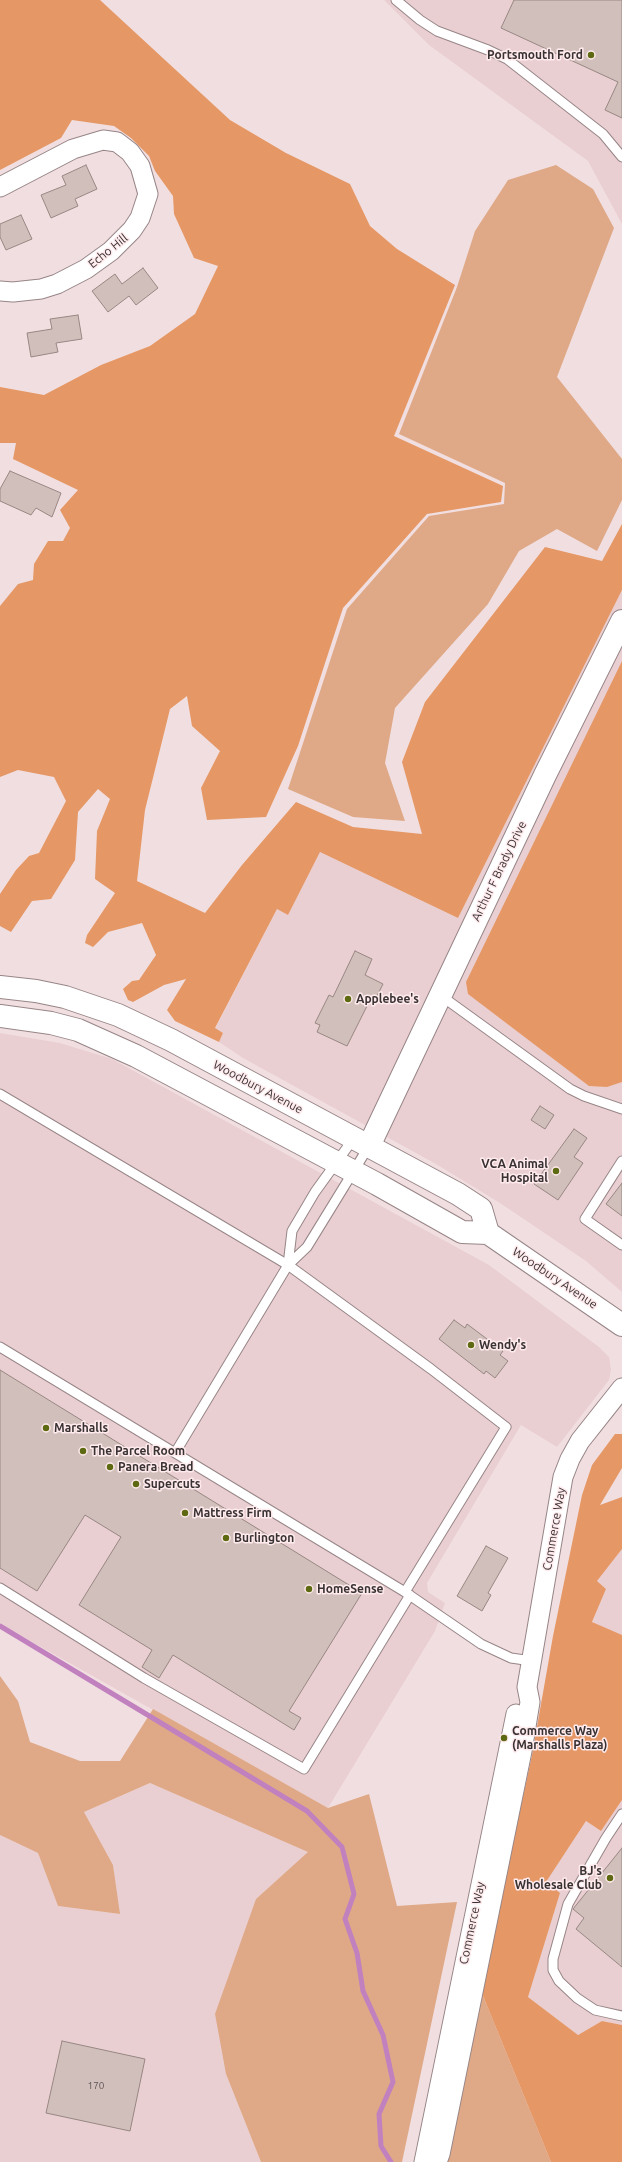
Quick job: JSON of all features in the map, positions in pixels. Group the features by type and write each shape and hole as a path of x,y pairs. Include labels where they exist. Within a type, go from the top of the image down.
{"main road":[{"name":"Arthur F Brady Drive","path":"362,1142 380,1121 549,768 622,621"},
{"name":"Woodbury Avenue","path":"0,987 36,990 65,997 118,1015 171,1040 426,1176 481,1209 488,1233 542,1268 622,1325"},
{"path":"0,1016 78,1030 106,1041 345,1167 462,1232 488,1233"}],"street":[{"name":"Echo Hill","path":"0,187 74,149 102,140 117,142 130,152 140,166 148,194 140,218 132,230 116,246 86,269 70,278 41,289 13,292 0,291"},
{"name":"Commerce Way","path":"424,2162 508,1748 520,1700 527,1687 563,1477 570,1459 580,1442 622,1388"},
{"name":"Commerce Way","path":"437,2162 442,2146 522,1751 530,1702 527,1687"}],"lane":[{"path":"396,0 420,20 437,31 488,50 507,59 603,134 622,158"},
{"path":"440,995 570,1089 584,1096 621,1107"},
{"path":"0,1094 288,1265 431,1369 506,1427 304,1769 144,1678 0,1588"},
{"path":"176,1453 288,1265 307,1247 345,1167 362,1142"},
{"path":"288,1265 292,1231 315,1192 345,1167 362,1142"},
{"path":"622,1161 584,1219 622,1245"},
{"path":"0,1347 408,1594 481,1644 511,1658 532,1661"},
{"path":"622,1814 606,1838 568,1904 553,1959 553,1970 559,1981 577,1998 595,2010 622,2016"}],"shaded area":[{"path":"0,0 100,0 230,120 286,153 350,184 370,226 397,249 455,285 394,436 503,486 501,502 427,514 343,608 298,746 266,817 207,820 201,788 220,751 192,726 187,696 170,709 145,810 137,881 205,913 242,865 296,802 353,827 422,834 402,762 425,702 545,547 602,561 622,524 622,590 458,918 320,852 288,915 277,909 215,1028 223,1033 219,1042 175,1021 167,1010 186,979 164,985 133,1002 128,1000 123,989 132,981 139,980 156,955 142,923 108,932 93,947 85,943 87,935 115,893 95,879 97,831 110,799 98,789 78,812 75,860 51,899 32,901 11,932 0,926 0,894 16,870 29,856 39,853 66,801 54,777 18,770 0,777 0,606 18,584 33,580 34,564 48,541 63,541 70,528 60,510 78,490 13,459 16,443 0,443 0,387 44,395 101,365 150,346 195,314 218,266 194,258 174,214 173,196 155,171 149,156 131,138 114,126 72,120 61,138 0,170"},
{"path":"384,0 622,0 622,224 588,161 429,45"},
{"path":"556,165 593,189 614,228 557,377 622,459 622,500 597,551 557,529 519,551 488,604 395,708 385,763 405,821 353,817 288,789 347,609 429,516 504,504 505,483 399,434 457,287 475,231 508,180"},
{"path":"622,590 622,1292 586,1261 500,1203 436,1164 243,1058 219,1042 223,1033 215,1029 277,909 288,915 320,852 458,918"},
{"path":"622,661 622,1082 607,1087 589,1086 468,994 466,982"},
{"path":"0,1033 60,1043 112,1059 489,1265 599,1347 609,1357 611,1370 609,1380 557,1447 521,1425 427,1583 428,1592 445,1603 435,1631 328,1808 0,1624"},
{"path":"615,1434 622,1434 622,1468 600,1505 622,1497 622,1549 597,1581 606,1589 592,1622 622,1635 622,1800 601,1831 586,1821 546,1882 560,1893 528,1997 578,2035 602,2021 622,2025 622,2162 551,2162 481,1991 532,1755 553,1636 582,1495 592,1465"},
{"path":"622,1549 622,1635 592,1623 606,1589 597,1581"},
{"path":"0,1676 18,1701 30,1742 80,1761 120,1761 153,1709 328,1808 369,1794 397,1906 457,1902 402,2162 261,2162 226,2074 215,2014 256,1899 308,1852 150,1783 84,1812 113,1865 120,1914 58,1906 38,1853 0,1835"},
{"path":"150,1783 309,1852 256,1899 226,2074 261,2162 0,2162 0,1835 38,1853 58,1906 119,1914 113,1865 84,1812"},
{"path":"622,1800 622,2025 602,2021 578,2035 528,1997 560,1893 545,1883 586,1821 601,1831"},
{"path":"481,1991 551,2162 446,2162"}],"building":[{"name":"Portsmouth Ford","path":"514,0 622,0 622,118 605,110 618,82 501,28"},
{"path":"86,165 97,189 75,199 78,206 51,218 41,195 66,185 62,176"},
{"path":"21,215 32,239 6,250 0,237 0,224"},
{"path":"143,268 158,288 136,305 129,296 108,312 92,291 115,274 122,284"},
{"path":"78,315 82,339 56,343 58,352 31,357 27,333 52,329 50,319"},
{"path":"10,471 61,493 52,517 36,508 31,515 0,501 0,489"},
{"name":"Applebee's","path":"355,951 372,959 365,975 383,984 375,1000 371,998 347,1046 317,1032 320,1025 315,1023 329,995 333,997"},
{"path":"540,1106 554,1115 545,1129 531,1120"},
{"name":"VCA Animal Hospital","path":"574,1129 587,1138 574,1157 583,1163 558,1200 534,1184"},
{"path":"622,1183 622,1216 606,1204"},
{"name":"Wendy's","path":"454,1320 465,1328 467,1324 503,1351 500,1355 508,1361 495,1378 486,1371 484,1374 439,1339"},
{"path":"0,1370 362,1593 289,1711 301,1718 294,1730 173,1655 159,1678 142,1667 152,1650 79,1605 121,1537 85,1515 37,1591 0,1568"},
{"path":"486,1546 508,1558 488,1593 491,1595 482,1611 457,1596"},
{"name":"BJ's Wholesale Club","path":"622,1848 622,1967 576,1929 584,1918 573,1909"},
{"path":"62,2041 145,2059 130,2131 46,2113"}],"waterway":[{"path":"0,1626 307,1811 342,1847 354,1894 345,1919 357,1953 363,1991 383,2035 393,2082 379,2114 381,2146 391,2162"}],"place":[{"name":"Portsmouth Ford","path":"591,55"},
{"name":"Applebee's","path":"348,999"},
{"name":"VCA Animal Hospital","path":"556,1171"},
{"name":"Wendy's","path":"471,1345"},
{"name":"Marshalls","path":"46,1428"},
{"name":"The Parcel Room","path":"83,1451"},
{"name":"Panera Bread","path":"110,1467"},
{"name":"Supercuts","path":"136,1484"},
{"name":"Mattress Firm","path":"185,1513"},
{"name":"Burlington","path":"226,1538"},
{"name":"HomeSense","path":"309,1589"},
{"name":"Commerce Way (Marshalls Plaza)","path":"504,1738"},
{"name":"BJ's Wholesale Club","path":"610,1878"}]}
